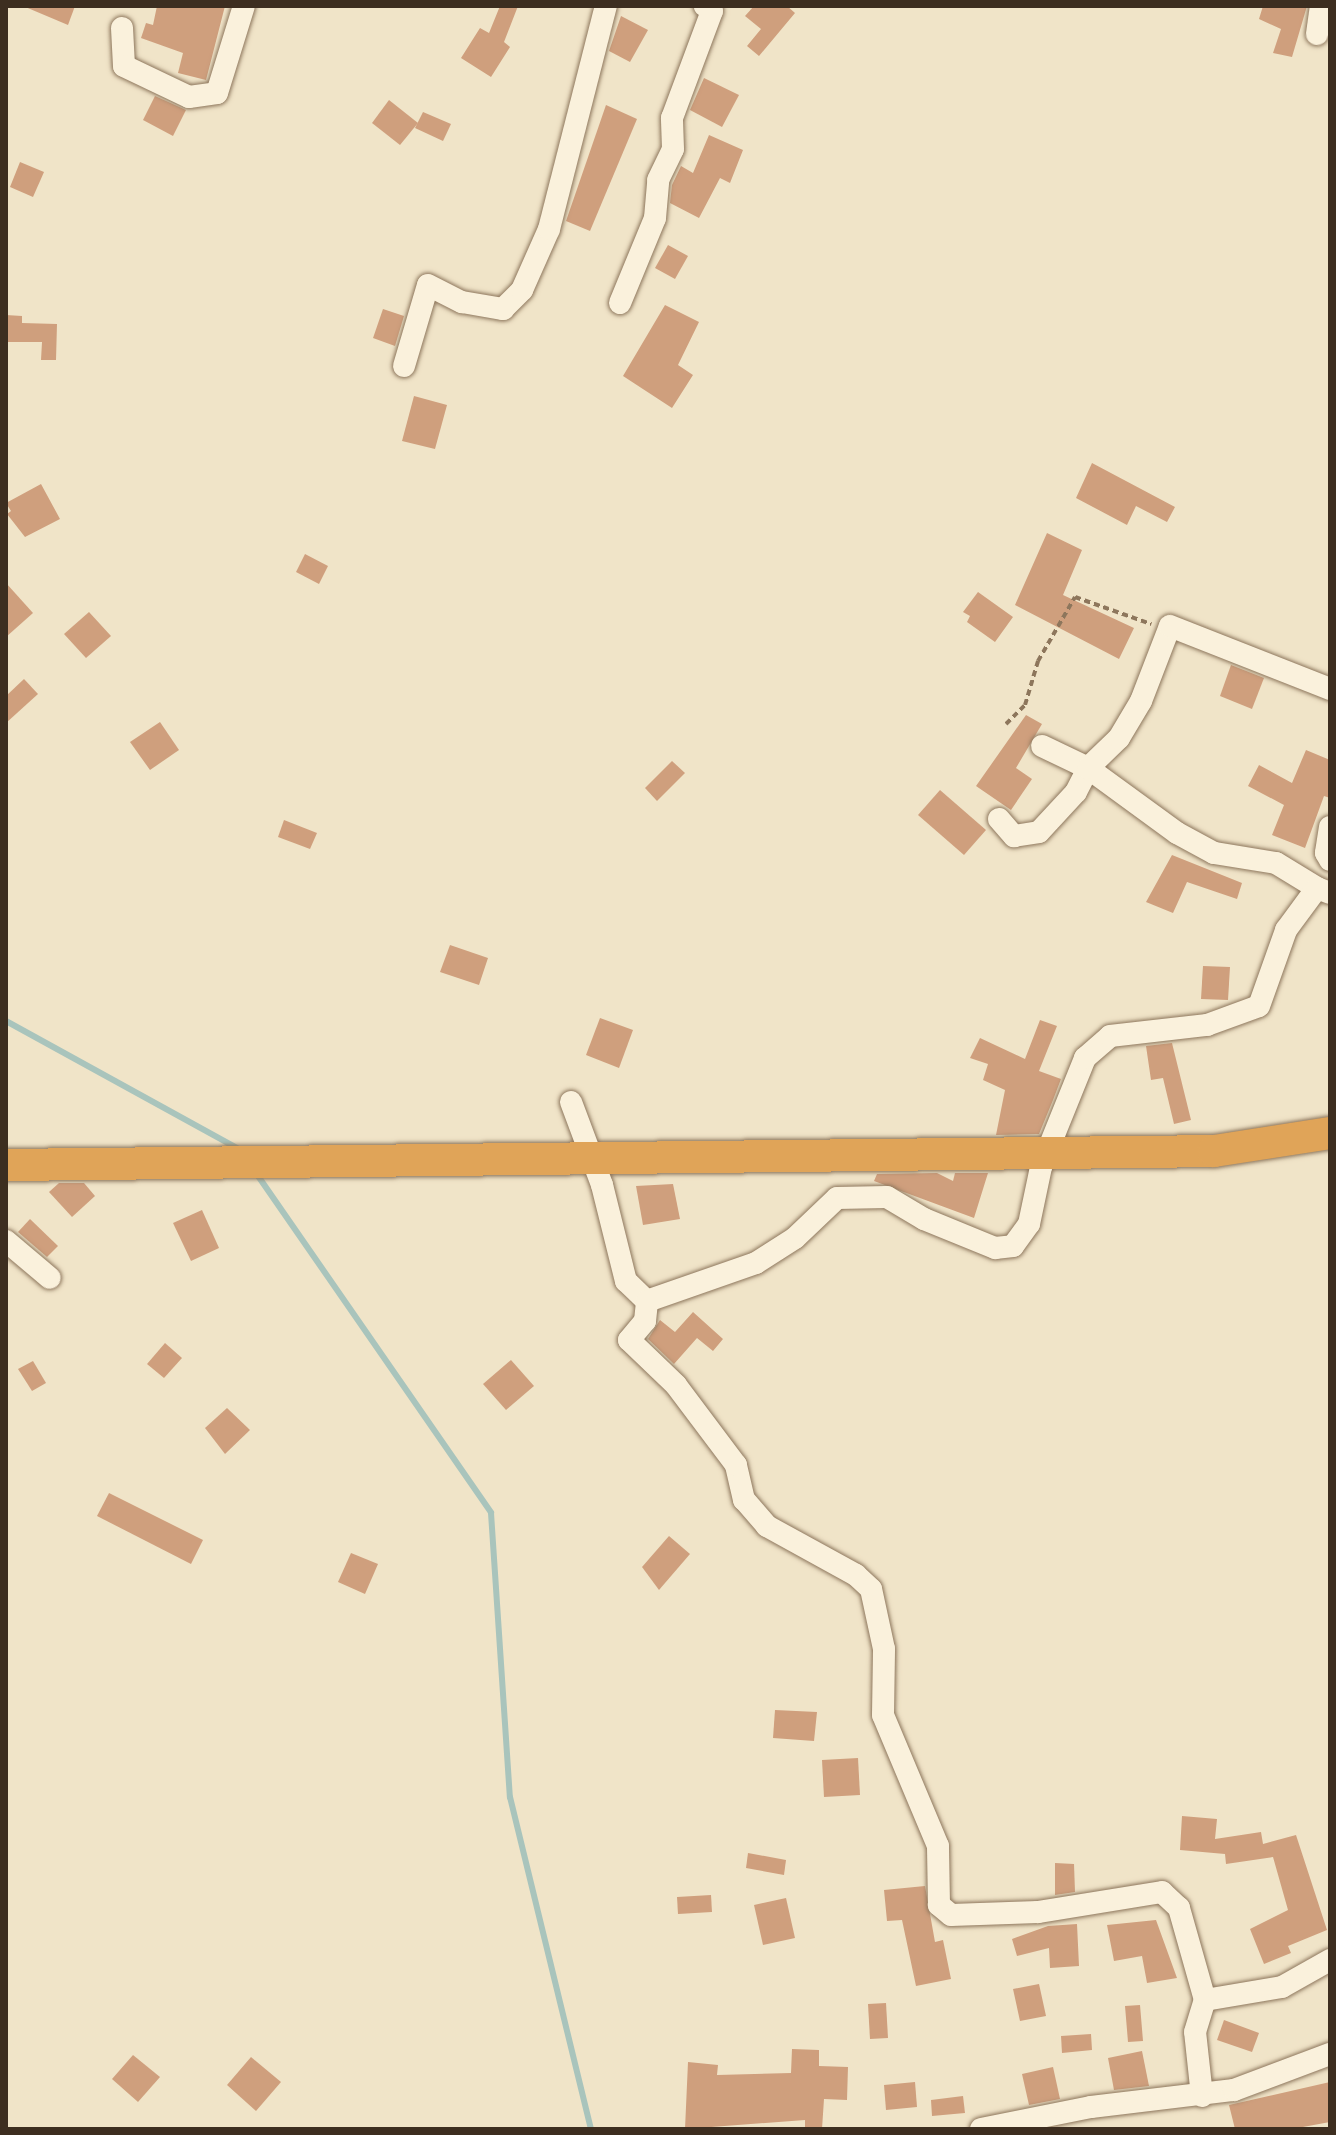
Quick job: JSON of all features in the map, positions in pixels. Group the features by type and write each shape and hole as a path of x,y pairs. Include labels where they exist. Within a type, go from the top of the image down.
{"highway":[{"path":"6,1165 1214,1151 1330,1133"}],"street":[{"path":"122,28 124,66 189,97 217,93 244,6"},
{"path":"404,366 428,285 462,302 503,309 522,290 549,229 606,6"},
{"path":"620,303 655,218 658,180 673,149 672,118 712,11 705,6"},
{"path":"1317,34 1321,6"},
{"path":"999,819 1014,836 1039,832 1059,816 1088,768 1119,738 1141,701 1170,626 1330,689"},
{"path":"647,1301 756,1263 795,1238 837,1198 887,1197 924,1219 995,1248 1013,1246 1029,1224 1041,1167 1085,1058 1110,1036 1207,1025 1259,1006 1286,930 1324,890 1276,863 1214,853 1177,833 1088,768 1042,746"},
{"path":"1330,827 1326,853 1330,860"},
{"path":"571,1102 602,1185 626,1281 647,1301"},
{"path":"6,1241 50,1278"},
{"path":"647,1301 645,1321 629,1340 676,1385 736,1465 744,1500 767,1526 856,1575 871,1589 884,1649 883,1715 938,1846 939,1905 951,1915 1038,1912 1162,1892 1179,1908 1205,2000 1195,2032 1202,2096"},
{"path":"1205,2000 1282,1987 1330,1960"},
{"path":"981,2129 1091,2107 1234,2090 1330,2054"}],"path":[{"path":"1006,724 1025,705 1038,661 1075,597 1137,622 1170,626"}],"building":[{"path":"23,6 75,6 68,25"},
{"path":"157,6 225,6 206,80 178,73 183,53 141,38 146,23 153,25"},
{"path":"500,6 518,6 504,42 510,47 491,77 461,58 480,28 489,33"},
{"path":"754,6 787,6 795,13 759,56 747,46 761,29 745,16"},
{"path":"1263,6 1307,6 1292,57 1273,53 1281,29 1259,19"},
{"path":"621,16 648,30 630,62 609,51"},
{"path":"704,78 739,95 722,127 690,110"},
{"path":"155,96 186,110 173,136 143,120"},
{"path":"389,100 418,123 400,145 372,123"},
{"path":"606,105 637,119 590,231 566,221"},
{"path":"423,112 451,124 443,141 415,128"},
{"path":"709,135 743,150 730,183 720,178 699,218 670,203 672,185 681,166 693,173"},
{"path":"20,162 44,172 33,197 10,187"},
{"path":"668,245 688,256 675,279 655,268"},
{"path":"665,305 699,322 678,365 693,375 672,408 623,376"},
{"path":"383,309 404,316 395,346 373,338"},
{"path":"6,315 22,316 22,323 57,324 56,360 41,360 42,342 6,342"},
{"path":"414,396 447,405 435,449 402,441"},
{"path":"1092,463 1175,507 1167,522 1136,506 1127,525 1076,498"},
{"path":"41,484 60,519 25,537 7,514 11,511 6,503"},
{"path":"1047,533 1082,550 1063,595 1134,628 1119,659 1015,605"},
{"path":"305,554 328,566 319,584 296,572"},
{"path":"6,583 33,613 6,637"},
{"path":"978,592 1013,617 995,642 967,622 970,616 963,612"},
{"path":"89,612 111,636 86,658 64,634"},
{"path":"1231,665 1264,678 1252,709 1220,696"},
{"path":"24,679 38,694 6,723 6,696"},
{"path":"1026,715 1042,724 1016,768 1032,779 1011,810 976,786"},
{"path":"160,722 179,750 150,770 130,742"},
{"path":"1306,750 1330,760 1330,798 1324,796 1305,848 1272,835 1284,805 1248,786 1259,765 1292,783"},
{"path":"672,761 685,773 657,801 645,788"},
{"path":"940,790 986,830 964,855 918,815"},
{"path":"284,820 317,833 310,849 278,837"},
{"path":"1172,855 1242,883 1237,899 1187,882 1173,913 1146,902"},
{"path":"450,945 488,958 479,985 440,972"},
{"path":"1203,966 1230,967 1228,1000 1201,999"},
{"path":"600,1018 633,1030 619,1068 586,1055"},
{"path":"1040,1020 1057,1026 1039,1071 1061,1079 1053,1100 1039,1134 996,1135 1005,1090 983,1080 988,1064 970,1058 980,1038 1025,1059"},
{"path":"1172,1043 1191,1120 1174,1124 1163,1078 1151,1080 1146,1046"},
{"path":"937,1173 953,1181 955,1173 988,1173 974,1218 874,1181 877,1174"},
{"path":"59,1183 84,1183 95,1196 72,1217 49,1192"},
{"path":"673,1184 680,1219 643,1225 636,1186"},
{"path":"202,1210 219,1248 191,1261 173,1223"},
{"path":"30,1219 58,1246 47,1257 18,1232"},
{"path":"693,1312 723,1339 713,1351 697,1338 674,1364 648,1339 660,1320 675,1332"},
{"path":"165,1343 182,1358 164,1378 147,1364"},
{"path":"511,1360 534,1386 506,1410 483,1384"},
{"path":"33,1361 46,1383 32,1391 18,1369"},
{"path":"227,1408 250,1430 225,1454 205,1428"},
{"path":"109,1493 203,1540 191,1564 97,1516"},
{"path":"669,1536 690,1554 659,1590 642,1567"},
{"path":"351,1553 378,1564 365,1594 338,1582"},
{"path":"775,1710 817,1712 814,1741 773,1738"},
{"path":"858,1758 860,1795 824,1797 822,1760"},
{"path":"1182,1816 1217,1819 1215,1839 1261,1832 1263,1844 1296,1835 1327,1930 1288,1946 1291,1953 1264,1964 1250,1929 1288,1910 1273,1857 1226,1864 1225,1854 1180,1850"},
{"path":"748,1853 786,1860 784,1875 746,1868"},
{"path":"1055,1863 1074,1864 1075,1892 1055,1895"},
{"path":"925,1886 935,1942 943,1940 951,1979 916,1986 902,1920 887,1921 884,1890"},
{"path":"711,1895 712,1912 678,1914 677,1897"},
{"path":"786,1898 795,1938 763,1945 754,1905"},
{"path":"1156,1920 1177,1978 1147,1983 1142,1956 1114,1961 1107,1925"},
{"path":"1077,1924 1079,1966 1050,1968 1049,1948 1017,1956 1012,1939 1048,1926"},
{"path":"1039,1984 1046,2016 1020,2021 1013,1989"},
{"path":"886,2003 888,2038 870,2039 868,2004"},
{"path":"1140,2005 1143,2041 1128,2042 1125,2006"},
{"path":"1224,2020 1259,2033 1252,2052 1217,2040"},
{"path":"1091,2034 1092,2050 1062,2053 1061,2036"},
{"path":"792,2049 819,2050 819,2066 848,2067 847,2100 824,2099 822,2129 805,2129 805,2120 685,2129 688,2062 718,2065 717,2075 791,2073"},
{"path":"1142,2051 1149,2086 1114,2090 1108,2058"},
{"path":"133,2055 160,2077 138,2102 112,2079"},
{"path":"251,2057 281,2082 256,2111 227,2085"},
{"path":"1053,2067 1060,2099 1029,2105 1022,2074"},
{"path":"915,2082 917,2107 886,2110 884,2085"},
{"path":"1330,2082 1330,2122 1292,2129 1235,2129 1229,2105"},
{"path":"963,2096 965,2113 932,2116 931,2100"}],"waterway":[{"path":"6,1021 241,1150"},
{"path":"256,1173 491,1513 510,1797 591,2129"}]}
